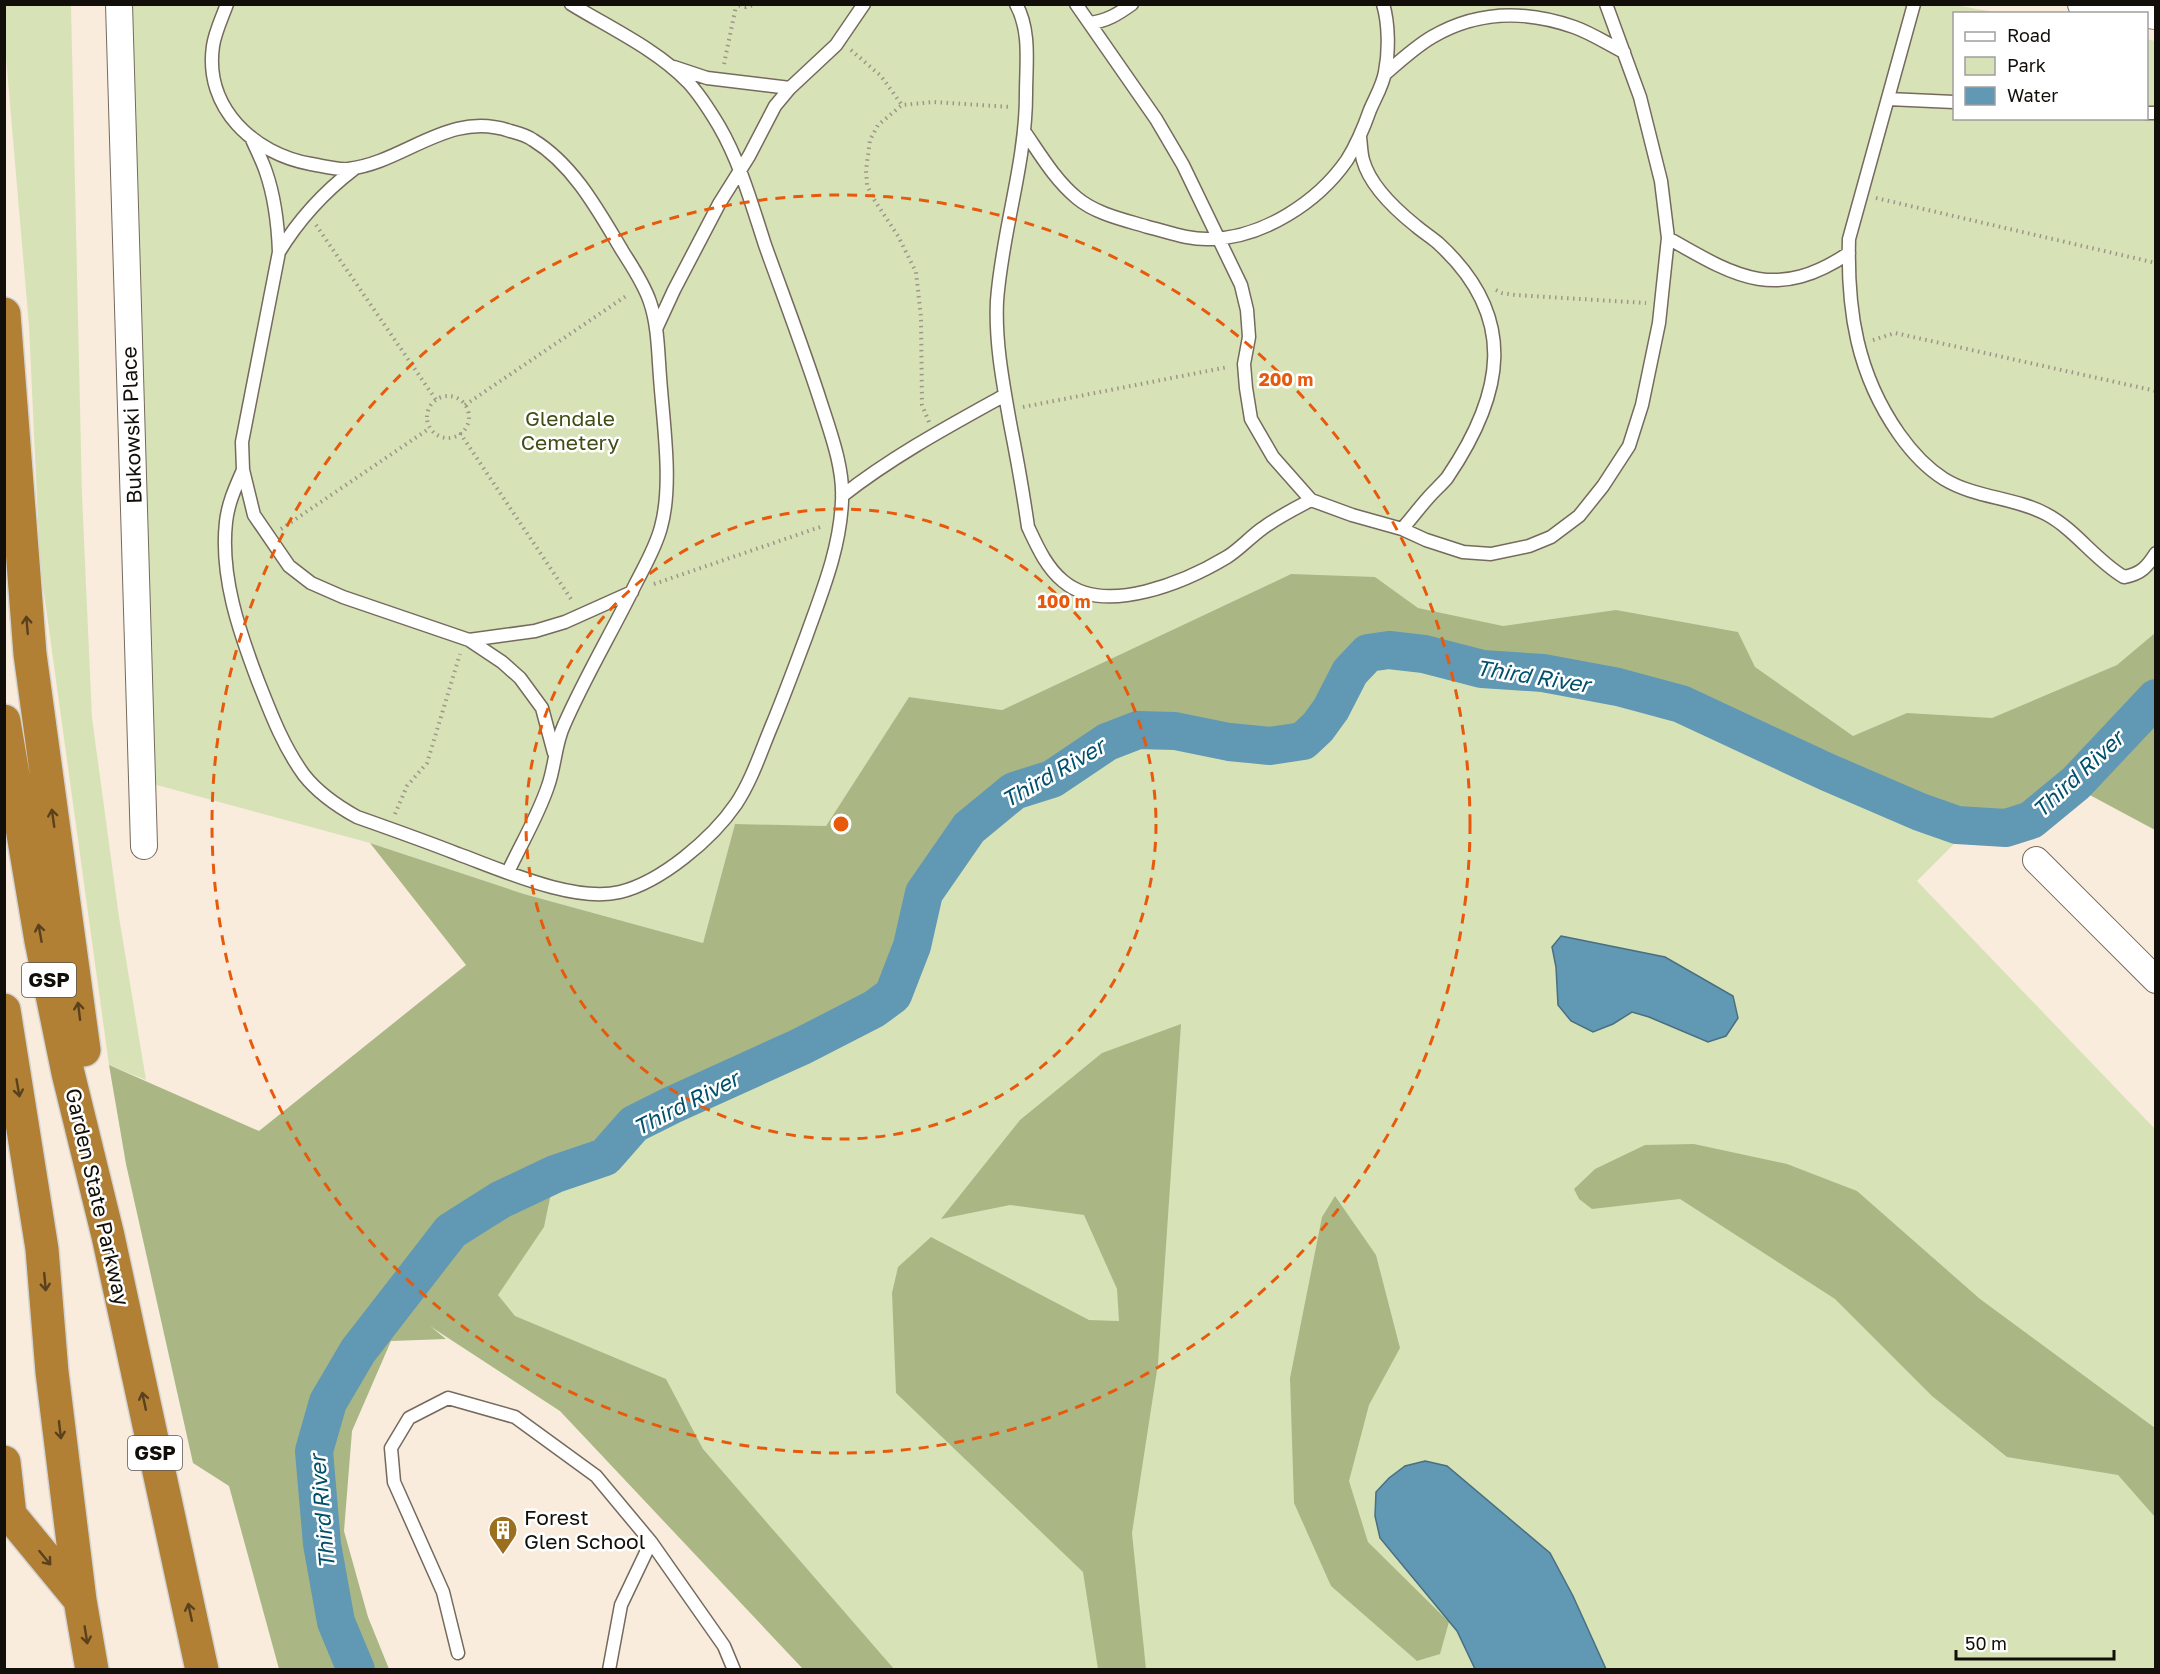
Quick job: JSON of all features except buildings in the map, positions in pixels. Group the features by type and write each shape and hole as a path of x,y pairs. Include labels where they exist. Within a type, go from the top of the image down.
{"highway":[{"path":"4,314 30,654 108,1236"},
{"name":"Garden State Parkway","path":"4,721 41,941 63,1051 108,1236 202,1670"},
{"name":"GSP","path":"4,1010 42,1249 52,1372 80,1600 92,1670"},
{"path":"4,1462 10,1515 80,1600"}],"street":[{"name":"Bukowski Place","path":"119,4 144,846"},
{"path":"2084,4 2156,13"},
{"path":"2036,860 2156,980"}],"lane":[{"path":"227,4 213,46 213,69 217,91 227,112 263,146 289,160 345,170 380,162 447,131 477,125 502,128 531,138 557,159 579,183 602,217 650,301 656,329 664,432 667,499 661,529 632,592 562,729 548,786 508,872"},
{"path":"243,470 233,493 226,521 226,556 235,611 244,644 272,719 305,776 322,794 357,817 549,886 588,893 619,892 655,878 690,853 713,831 735,804 754,770 771,729 828,578 835,552 841,519 842,496 833,439 801,342 739,171 720,128 687,81 668,65 571,4"},
{"path":"656,329 719,204 749,156 775,106 839,40 864,4"},
{"path":"1016,4 1026,36 1026,108 997,301 998,336 1005,395 1028,527 1039,551 1063,581 1077,590 1106,596 1128,596 1193,576 1229,555 1263,528 1311,500"},
{"path":"1076,4 1156,119 1184,165 1241,285 1249,337 1244,364 1251,418 1273,457 1311,500 1352,515 1402,529 1426,540 1463,552 1491,554 1529,546 1551,537 1579,516 1603,486 1629,446 1642,405 1659,323 1668,238 1661,181 1640,97 1606,4"},
{"path":"1090,23 1108,19 1132,4"},
{"path":"1024,130 1062,185 1079,200 1097,210 1122,220 1192,238 1218,238 1256,230 1281,219 1301,206 1328,182 1347,160 1360,137 1385,74 1387,44 1383,4"},
{"path":"1914,4 1850,239 1848,272 1852,310 1858,344 1870,382 1887,416 1923,463 1944,479 1968,491 2023,504 2047,515 2062,524 2097,558 2124,577 2138,574 2156,553"},
{"path":"1385,74 1432,37 1484,16 1510,14 1534,16 1576,27 1624,52"},
{"path":"668,65 707,78 790,88"},
{"path":"1888,99 1953,102"},
{"path":"251,137 266,171 272,193 278,225 279,252 242,442 243,470 254,515 268,538 290,566 311,583 343,597 467,639 502,662 520,678 542,708 555,758"},
{"path":"1360,137 1364,162 1388,202 1454,258 1484,300 1495,345 1490,391 1476,426 1446,479 1402,529"},
{"path":"279,252 307,212 331,187 357,167"},
{"path":"1668,238 1720,267 1745,277 1770,280 1793,280 1849,253"},
{"path":"842,496 874,471 933,434 1005,395"},
{"path":"467,639 535,631 582,615 632,592"},
{"path":"458,1653 443,1592 394,1482 391,1448 409,1418 448,1398 515,1417 596,1476 651,1542 724,1646 734,1670"},
{"path":"609,1670 621,1605 651,1542"}],"path":[{"path":"720,80 734,5 746,7 758,4"},
{"path":"839,40 882,76 902,105"},
{"path":"933,434 922,405 920,295 916,273 898,236 867,185 866,170 870,141 878,125 902,105 934,102 1026,108"},
{"path":"1862,195 2156,263"},
{"path":"307,212 436,399"},
{"path":"1469,278 1484,280 1502,293 1515,295 1660,304"},
{"path":"465,405 642,285"},
{"path":"1858,344 1895,333 2156,391"},
{"path":"1008,410 1244,364"},
{"path":"450,396 459,399 465,405 468,419 466,427 460,434 440,436 430,428 427,415 429,407 436,399 450,396"},
{"path":"268,538 430,428"},
{"path":"460,434 582,615"},
{"path":"632,592 841,519"},
{"path":"390,829 406,786 427,763 467,639"}],"green space":[{"path":"9,4 71,5 82,495 92,718 119,917 146,1080 109,1065 40,564 29,326 5,46 4,6"},
{"name":"Glendale Cemetery","path":"1949,4 1994,12 1953,12 1953,120 2148,120 2148,39 2155,41 2155,672 2084,759 1783,736 1291,574 1002,710 909,697 826,826 735,825 703,943 524,894 370,843 153,784 132,5"},
{"path":"1291,574 1375,577 1418,608 1503,626 1616,610 1738,632 1755,667 1853,736 1907,713 1992,718 2117,665 2155,633 2155,830 2086,793 2026,832 1959,839 1957,825 1920,812 1827,772 1681,704 1618,687 1543,673 1482,669 1424,654 1389,650 1368,653 1350,672 1331,709 1318,727 1303,741 1270,746 1229,742 1175,731 1138,730 1107,742 1052,779 1014,791 969,828 924,893 912,946 893,995 874,1009 800,1047 634,1124 605,1157 555,1174 544,1227 498,1295 515,1316 666,1379 703,1449 894,1669 803,1669 560,1411 430,1326 446,1339 391,1341 352,1431 344,1531 368,1617 389,1669 279,1669 229,1486 193,1463 126,1164 109,1065 259,1131 466,965 370,843 524,894 703,943 735,824 826,826 909,697 1002,710"},
{"path":"1389,650 1424,654 1482,669 1543,673 1618,687 1681,704 1920,812 1957,825 1959,839 1917,881 2155,1129 2155,1669 803,1669 560,1411 417,1318 555,1174 605,1157 634,1124 800,1047 874,1009 893,995 912,946 924,893 969,828 1014,791 1052,779 1107,742 1138,730 1175,731 1229,742 1331,709 1350,672 1368,653"},
{"path":"1181,1024 1158,1364 1132,1533 1146,1669 1098,1669 1083,1572 896,1393 892,1293 898,1267 931,1237 1089,1320 1119,1321 1117,1289 1084,1215 1010,1205 941,1219 1020,1120 1102,1053"},
{"path":"1694,1144 1787,1164 1857,1191 1980,1299 2155,1428 2155,1517 2118,1475 2007,1457 1932,1396 1835,1299 1680,1199 1592,1209 1579,1199 1574,1189 1595,1169 1645,1145"},
{"path":"1335,1196 1376,1255 1400,1348 1369,1405 1349,1481 1368,1542 1449,1622 1440,1654 1417,1661 1331,1586 1294,1503 1290,1378 1322,1217"}],"water":[{"path":"1561,936 1665,957 1733,996 1738,1018 1726,1036 1708,1042 1632,1012 1613,1024 1593,1032 1571,1021 1558,1005 1556,967 1552,947"},
{"path":"1425,1461 1447,1466 1550,1553 1573,1596 1606,1669 1475,1669 1457,1631 1380,1538 1375,1516 1376,1492 1405,1466"}],"waterway":[{"name":"Third River","path":"356,1670 336,1622 322,1544 314,1451 328,1402 358,1351 451,1231 500,1200 555,1174 605,1157 634,1124 800,1047 874,1009 893,995 912,946 924,893 969,828 1014,791 1052,779 1107,742 1138,730 1175,731 1229,742 1270,746 1303,741 1318,727 1331,709 1350,672 1368,653 1389,650 1424,654 1482,669 1543,673 1618,687 1681,704 1827,772 1920,812 1957,825 2006,828 2031,820 2076,783 2156,698"}],"place":[{"name":"Forest Glen School","path":"503,1556"}]}
